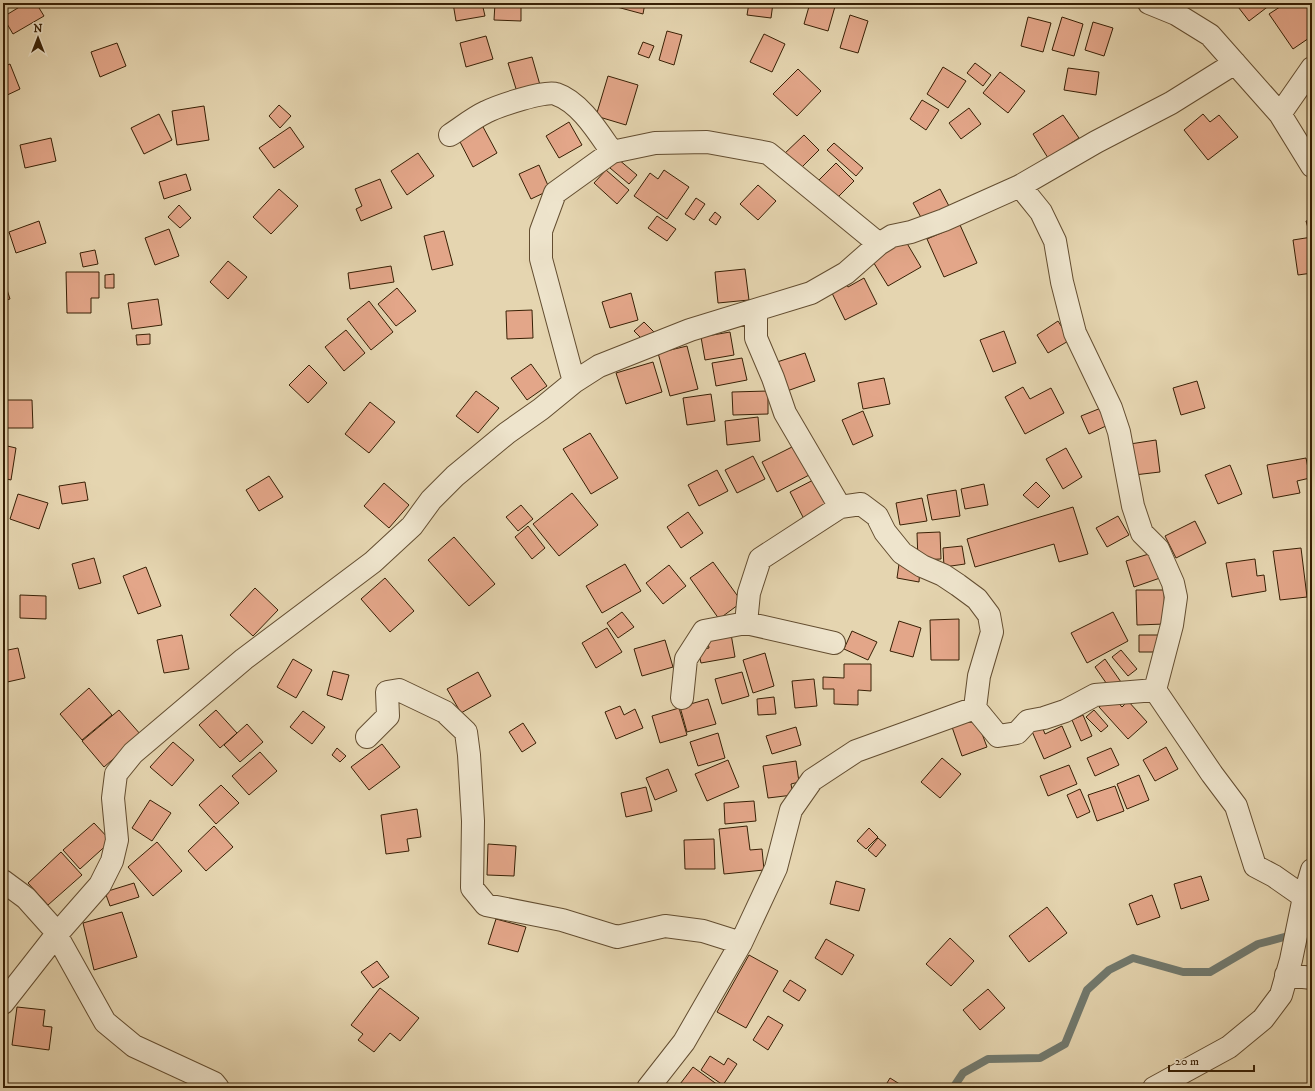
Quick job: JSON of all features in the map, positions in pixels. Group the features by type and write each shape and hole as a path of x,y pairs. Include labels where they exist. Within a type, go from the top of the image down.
{"street":[{"path":"1149,3 1176,14 1210,35 1280,114 1312,166"},
{"path":"3,1003 57,934 100,885 112,861 117,840 113,798 116,774 133,753 244,659 373,562 412,526 431,500 455,476 507,433 541,409 574,382 599,366 690,330 811,293 846,273 880,244 892,236 912,232 944,220 1020,186 1096,142 1171,103 1235,63"},
{"path":"1280,114 1312,68"},
{"path":"450,135 485,112 527,97 555,93 573,103 593,125 612,152"},
{"path":"574,382 541,259 541,231 555,193 612,152 655,143 707,142 768,153 880,244"},
{"path":"1020,186 1041,212 1055,241 1062,282 1075,333 1111,408 1119,432 1133,506 1142,532 1158,549 1173,583 1176,597 1172,625 1155,690 1212,774 1236,806 1255,866 1274,876 1304,897"},
{"path":"756,310 756,338 773,378 785,413 840,507"},
{"path":"746,623 749,593 760,559 840,507 861,504 877,516 885,532 902,553 922,566 943,575 958,585 977,599 989,615 992,632 979,676 974,708 998,736 1017,733 1028,721 1044,718 1065,711 1095,695 1155,690"},
{"path":"682,698 686,659 704,631 746,623 834,643"},
{"path":"367,736 388,716 387,692 399,690 444,712 466,732 470,755 473,821 472,888 486,905 562,920 617,937 665,926 703,931 741,943"},
{"path":"648,1088 684,1042 741,943 776,868 791,810 812,780 856,751 974,708"},
{"path":"1154,1088 1229,1047 1263,1019 1281,995 1304,897 1312,870"},
{"path":"3,881 26,898 52,927 105,1022 134,1046 214,1083 218,1088"},
{"path":"1288,968 1312,978"}],"building":[{"path":"26,3 36,3 44,16 13,34 3,17"},
{"path":"453,3 482,3 485,16 456,21"},
{"path":"495,3 521,3 521,21 494,20"},
{"path":"602,3 645,3 643,14"},
{"path":"749,3 773,3 771,18 747,15"},
{"path":"810,3 836,3 828,31 804,24"},
{"path":"1235,3 1268,3 1270,5 1249,21"},
{"path":"1286,3 1308,3 1312,8 1312,36 1293,49 1269,14"},
{"path":"850,15 868,21 858,53 840,48"},
{"path":"1028,17 1051,23 1043,52 1021,46"},
{"path":"1062,17 1083,24 1074,56 1052,50"},
{"path":"1093,22 1113,28 1104,56 1085,50"},
{"path":"667,31 682,35 674,65 659,60"},
{"path":"764,34 785,44 772,72 750,62"},
{"path":"486,36 493,59 466,67 460,43"},
{"path":"643,42 654,46 649,58 638,54"},
{"path":"117,43 126,66 100,77 91,52"},
{"path":"532,57 540,85 517,92 508,63"},
{"path":"975,63 991,75 983,86 967,73"},
{"path":"10,64 20,89 3,97 3,67"},
{"path":"943,67 966,81 948,108 927,94"},
{"path":"1068,68 1099,72 1096,95 1064,90"},
{"path":"798,69 821,91 797,116 773,94"},
{"path":"1000,72 1025,91 1008,113 983,93"},
{"path":"608,76 638,85 626,125 596,116"},
{"path":"922,100 939,110 926,130 910,119"},
{"path":"279,105 291,116 280,128 269,116"},
{"path":"204,106 209,140 177,145 172,111"},
{"path":"969,108 981,124 961,139 949,123"},
{"path":"159,114 172,140 144,154 131,128"},
{"path":"1203,114 1210,122 1219,115 1238,137 1208,160 1184,130"},
{"path":"1063,115 1079,138 1048,158 1033,134"},
{"path":"569,122 582,145 559,158 546,136"},
{"path":"482,125 497,153 473,167 458,138"},
{"path":"290,127 304,147 274,168 259,148"},
{"path":"804,135 819,150 799,170 783,155"},
{"path":"51,138 56,161 25,168 20,145"},
{"path":"834,143 863,168 856,176 827,150"},
{"path":"418,153 434,176 407,195 391,171"},
{"path":"618,159 637,175 629,184 610,168"},
{"path":"836,163 854,181 836,199 818,181"},
{"path":"539,165 550,190 531,199 519,174"},
{"path":"606,170 629,190 617,204 594,183"},
{"path":"664,170 689,187 667,219 634,196 650,173 658,179"},
{"path":"186,174 191,190 164,199 159,182"},
{"path":"380,179 392,208 361,221 356,209 362,206 355,189"},
{"path":"758,185 776,201 758,220 740,204"},
{"path":"279,189 298,206 271,234 253,217"},
{"path":"940,189 950,208 923,221 913,203"},
{"path":"696,198 705,204 694,220 685,214"},
{"path":"179,205 191,218 180,228 168,217"},
{"path":"715,212 721,217 716,225 709,220"},
{"path":"657,216 676,229 667,241 648,228"},
{"path":"1312,220 1312,234 1310,235 1306,221"},
{"path":"39,221 46,243 16,253 9,232"},
{"path":"960,225 977,263 944,277 927,239"},
{"path":"169,229 179,256 155,265 145,238"},
{"path":"444,231 453,265 432,270 424,236"},
{"path":"1312,237 1312,273 1298,275 1293,240"},
{"path":"905,240 921,267 888,286 872,260"},
{"path":"95,250 98,264 83,267 80,253"},
{"path":"228,261 247,277 228,299 210,282"},
{"path":"391,266 394,282 350,289 348,273"},
{"path":"745,269 749,300 718,303 715,272"},
{"path":"66,272 99,272 99,298 91,298 91,313 67,313"},
{"path":"114,274 114,288 105,288 105,275"},
{"path":"3,277 10,299 3,301"},
{"path":"864,278 877,304 845,320 831,291 846,283 848,287"},
{"path":"397,288 416,311 396,326 378,304"},
{"path":"631,293 638,320 610,328 602,302"},
{"path":"158,299 162,325 132,329 128,303"},
{"path":"369,301 393,332 371,350 347,319"},
{"path":"532,310 533,338 507,339 506,311"},
{"path":"1058,321 1070,340 1048,353 1037,335"},
{"path":"644,322 654,332 644,341 634,331"},
{"path":"346,330 365,353 344,371 325,347"},
{"path":"1004,331 1016,363 993,372 980,340"},
{"path":"730,332 734,355 705,360 701,337"},
{"path":"150,334 150,344 137,345 136,335"},
{"path":"687,346 698,389 670,396 658,353"},
{"path":"805,353 815,381 787,391 777,362"},
{"path":"742,358 747,380 716,386 712,363"},
{"path":"653,362 662,392 626,404 616,373"},
{"path":"531,364 547,386 527,400 511,378"},
{"path":"309,365 327,383 308,403 289,385"},
{"path":"884,378 890,404 863,409 858,383"},
{"path":"1197,381 1205,408 1181,415 1173,388"},
{"path":"1023,387 1030,399 1051,388 1064,413 1025,434 1005,397"},
{"path":"476,391 499,408 478,433 456,416"},
{"path":"768,391 768,414 733,415 732,392"},
{"path":"711,394 715,421 687,425 683,398"},
{"path":"7,400 32,400 33,428 7,428"},
{"path":"370,402 395,422 369,453 345,434"},
{"path":"1101,408 1108,425 1089,434 1081,416"},
{"path":"863,411 873,436 853,445 842,420"},
{"path":"758,417 760,441 727,445 725,421"},
{"path":"590,433 618,478 591,494 563,449"},
{"path":"1156,440 1160,472 1134,475 1130,444"},
{"path":"3,445 16,448 11,480 3,478"},
{"path":"796,445 811,474 777,492 762,462"},
{"path":"1066,448 1082,477 1063,489 1046,459"},
{"path":"753,456 765,479 737,493 725,470"},
{"path":"1306,458 1310,478 1297,481 1300,493 1273,498 1267,465"},
{"path":"1230,465 1242,494 1218,504 1205,475"},
{"path":"717,470 728,491 699,506 688,485"},
{"path":"269,476 283,497 259,511 246,490"},
{"path":"819,477 833,503 804,519 790,492"},
{"path":"85,482 88,500 62,504 59,486"},
{"path":"1036,482 1050,496 1038,508 1023,495"},
{"path":"384,483 409,505 389,528 364,506"},
{"path":"984,484 988,505 965,509 961,489"},
{"path":"956,490 960,516 932,520 927,495"},
{"path":"572,493 598,525 559,556 533,524"},
{"path":"18,494 48,503 39,529 10,519"},
{"path":"922,498 927,521 900,525 896,503"},
{"path":"521,505 533,519 518,531 506,517"},
{"path":"1073,507 1088,554 1059,562 1054,544 975,567 967,539"},
{"path":"688,512 703,533 681,548 667,527"},
{"path":"1118,516 1129,535 1107,547 1096,528"},
{"path":"1195,521 1206,543 1176,558 1165,536"},
{"path":"528,526 545,548 532,559 515,537"},
{"path":"940,532 941,559 918,560 917,533"},
{"path":"454,537 495,584 469,606 428,560"},
{"path":"962,546 965,564 944,567 943,548"},
{"path":"1301,548 1307,597 1280,600 1273,551"},
{"path":"1152,553 1160,578 1134,587 1126,561"},
{"path":"94,558 101,583 79,589 72,564"},
{"path":"1255,559 1257,576 1264,575 1266,591 1232,597 1226,563"},
{"path":"713,562 742,602 719,619 690,578"},
{"path":"625,564 641,591 602,613 586,586"},
{"path":"899,564 920,567 919,582 897,578"},
{"path":"669,565 686,586 663,604 646,583"},
{"path":"146,567 161,606 138,614 123,576"},
{"path":"385,578 414,611 390,632 361,599"},
{"path":"255,588 278,610 253,636 230,615"},
{"path":"1136,590 1164,590 1165,624 1137,625"},
{"path":"20,595 46,596 46,619 20,618"},
{"path":"622,612 634,627 618,638 607,623"},
{"path":"1113,612 1128,641 1087,663 1071,633"},
{"path":"959,619 959,660 931,660 930,620"},
{"path":"899,621 921,628 913,657 890,651"},
{"path":"607,628 622,652 596,668 582,643"},
{"path":"852,631 877,642 868,660 844,649"},
{"path":"731,634 735,657 701,663 698,650 709,648 707,638"},
{"path":"182,635 189,669 164,673 157,640"},
{"path":"1139,635 1160,635 1159,652 1139,652"},
{"path":"665,640 673,667 642,676 634,649"},
{"path":"18,648 25,678 3,683 3,651"},
{"path":"1121,650 1137,669 1128,676 1112,657"},
{"path":"765,653 774,686 753,693 743,660"},
{"path":"293,659 312,670 296,698 277,687"},
{"path":"1105,659 1121,682 1111,690 1095,667"},
{"path":"844,664 871,664 871,691 858,690 858,705 834,704 834,689 823,689 823,677 844,678"},
{"path":"333,671 349,675 342,700 327,695"},
{"path":"478,672 491,696 461,713 447,689"},
{"path":"742,672 749,696 722,704 715,679"},
{"path":"814,679 817,706 795,708 792,681"},
{"path":"89,688 112,715 82,740 60,714"},
{"path":"1112,696 1122,707 1128,701 1147,722 1128,739 1099,707"},
{"path":"774,697 776,714 758,715 757,699"},
{"path":"708,699 716,724 687,732 680,707"},
{"path":"620,706 624,715 635,709 643,728 616,739 605,712"},
{"path":"679,708 687,735 660,743 652,716"},
{"path":"119,710 141,735 104,767 82,741"},
{"path":"216,710 237,733 220,748 199,725"},
{"path":"1094,710 1108,726 1101,732 1086,717"},
{"path":"303,711 325,727 312,744 290,727"},
{"path":"975,715 987,747 962,756 951,724"},
{"path":"1083,715 1092,736 1081,741 1072,720"},
{"path":"523,723 536,743 522,752 509,732"},
{"path":"247,724 263,742 240,762 224,745"},
{"path":"1041,724 1045,734 1062,726 1071,747 1044,759 1031,729"},
{"path":"796,727 801,745 772,754 766,736"},
{"path":"718,733 725,758 698,766 690,742"},
{"path":"173,742 194,760 172,786 150,767"},
{"path":"382,744 400,767 369,790 351,767"},
{"path":"1166,747 1178,769 1155,781 1143,760"},
{"path":"337,748 346,756 340,762 332,755"},
{"path":"1111,748 1119,765 1095,776 1087,758"},
{"path":"260,752 277,771 249,795 232,776"},
{"path":"942,758 961,774 940,798 921,782"},
{"path":"728,760 739,787 707,801 695,774"},
{"path":"796,761 799,782 791,784 793,795 768,798 763,766"},
{"path":"1069,765 1077,784 1048,796 1040,776"},
{"path":"668,769 677,791 655,800 646,778"},
{"path":"1139,775 1149,800 1127,809 1117,784"},
{"path":"221,785 239,803 216,824 199,805"},
{"path":"1115,786 1124,811 1097,821 1088,795"},
{"path":"646,787 652,811 626,817 621,793"},
{"path":"1080,789 1090,812 1077,818 1067,795"},
{"path":"150,800 171,813 152,841 132,828"},
{"path":"754,801 756,821 725,824 724,803"},
{"path":"417,809 421,837 407,839 409,851 386,854 381,815"},
{"path":"94,823 111,841 80,869 63,850"},
{"path":"214,826 233,847 206,871 188,851"},
{"path":"747,826 750,850 762,849 764,870 724,874 719,829"},
{"path":"869,828 878,837 866,849 857,841"},
{"path":"878,838 886,845 876,857 868,850"},
{"path":"714,839 715,869 685,869 684,840"},
{"path":"157,842 182,871 153,896 128,867"},
{"path":"488,844 516,846 514,876 487,875"},
{"path":"61,852 82,875 48,905 28,883"},
{"path":"1201,876 1209,900 1181,909 1174,884"},
{"path":"836,881 865,889 859,911 830,904"},
{"path":"134,883 139,897 110,906 105,892"},
{"path":"1152,895 1160,917 1137,925 1129,904"},
{"path":"1047,907 1067,933 1029,962 1009,936"},
{"path":"122,912 137,957 94,970 83,923"},
{"path":"496,919 526,927 518,952 488,944"},
{"path":"950,938 974,961 951,986 926,964"},
{"path":"826,939 854,955 842,975 815,958"},
{"path":"749,955 778,971 746,1028 717,1012"},
{"path":"377,961 389,977 373,988 361,972"},
{"path":"790,980 806,990 799,1001 783,991"},
{"path":"380,988 419,1018 400,1041 390,1033 374,1052 358,1040 363,1034 351,1025"},
{"path":"988,989 1005,1008 980,1030 963,1010"},
{"path":"17,1007 45,1010 43,1026 52,1027 49,1050 12,1045"},
{"path":"768,1016 783,1025 768,1050 753,1040"},
{"path":"710,1056 724,1065 728,1058 737,1064 723,1085 701,1070"},
{"path":"693,1067 718,1085 715,1088 677,1088"},
{"path":"890,1078 906,1088 884,1088"}],"waterway":[{"path":"953,1088 963,1073 988,1059 1040,1058 1065,1044 1087,990 1109,970 1133,958 1183,972 1210,972 1258,944 1288,936 1312,935"}]}
